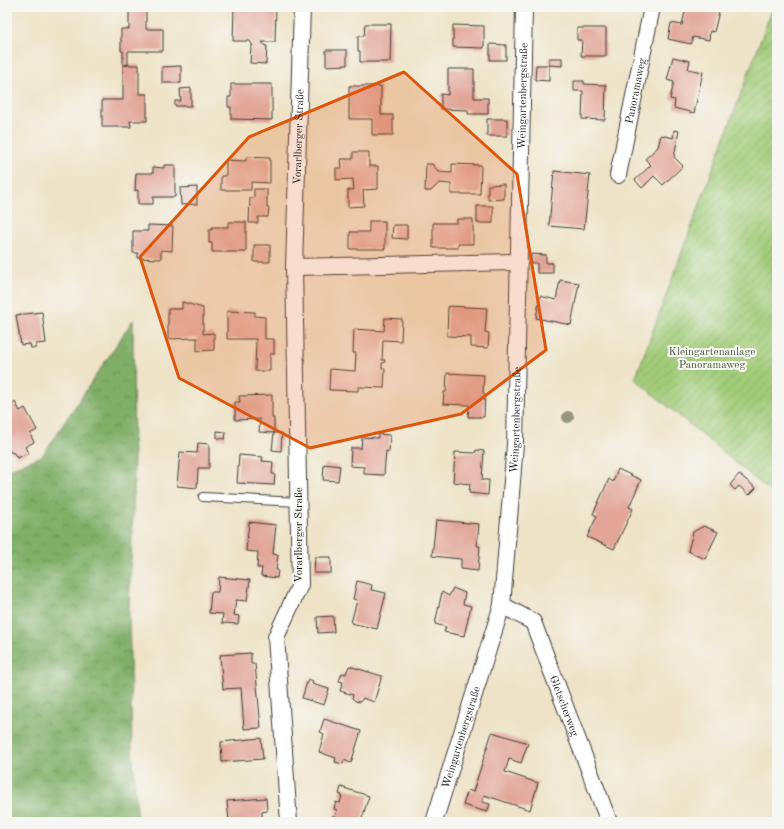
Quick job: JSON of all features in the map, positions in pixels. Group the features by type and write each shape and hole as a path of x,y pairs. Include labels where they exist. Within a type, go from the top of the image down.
{"street":[{"name":"Vorarlberger Straße","path":"289,822 276,637 300,585 294,267 302,7"},
{"name":"Weingartenbergstraße","path":"434,822 502,605 515,444 524,7"},
{"name":"Panoramaweg","path":"618,175 652,7"},
{"path":"294,267 519,262"},
{"name":"Gletscherweg","path":"502,605 533,622 609,822"}],"lane":[{"path":"203,497 298,502"}],"highlighted area":[{"path":"404,72 517,174 546,350 461,414 310,448 179,378 140,257 249,137"}],"green space":[{"name":"Kleingartenanlage Panoramaweg","path":"773,7 777,7 777,497 635,379"},
{"path":"133,320 134,488 129,607 132,750 138,822 7,822 7,470 42,456"}],"building":[{"path":"129,7 146,7 146,29 163,29 163,51 128,51 128,65 123,65 123,51 121,51 121,29 129,29"},
{"path":"234,7 276,8 275,42 262,42 265,46 267,46 266,64 250,63 251,46 253,46 250,41 233,41"},
{"path":"686,7 720,7 714,32 710,31 709,40 693,37 691,44 668,39 671,23 682,25"},
{"path":"365,24 391,24 390,62 360,62 358,36 364,36"},
{"path":"453,25 484,26 484,48 453,47"},
{"path":"577,28 606,28 606,56 581,56 582,40 577,40"},
{"path":"490,44 506,45 506,60 490,60"},
{"path":"326,50 347,50 347,65 326,66"},
{"path":"673,57 690,61 688,69 703,72 694,113 674,108 675,100 670,99 674,82 667,80"},
{"path":"549,58 562,58 562,66 549,65"},
{"path":"123,65 139,65 139,94 147,94 147,121 130,121 131,127 102,127 102,100 123,100"},
{"path":"536,65 549,65 549,81 535,80"},
{"path":"181,66 181,83 162,83 162,67"},
{"path":"448,69 474,69 474,98 488,98 488,114 468,114 468,110 441,109 441,94 448,95"},
{"path":"574,81 584,81 584,84 606,85 605,120 582,119 583,91 574,91"},
{"path":"231,84 272,84 272,120 231,119 231,107 228,107 228,97 231,97"},
{"path":"349,86 381,86 381,115 393,115 393,135 372,135 372,119 349,119"},
{"path":"191,88 191,106 175,106 175,101 181,101 180,89"},
{"path":"487,119 507,119 507,136 487,136"},
{"path":"674,130 679,131 674,157 683,166 663,185 654,176 642,188 635,180 651,165 645,159 658,147 661,135 673,138"},
{"path":"353,152 369,152 369,166 378,166 378,189 363,190 364,206 348,207 348,190 354,190 353,179 336,180 336,168 342,168 341,159 353,159"},
{"path":"246,157 270,158 270,183 251,182 251,190 221,190 221,176 226,176 226,160 246,161"},
{"path":"426,164 432,164 439,172 452,173 452,164 481,165 480,194 451,194 451,184 439,183 431,191 425,191"},
{"path":"164,165 175,165 175,197 153,197 153,204 138,204 138,190 135,191 136,173 153,173 153,167 164,168"},
{"path":"554,171 590,175 584,229 549,226"},
{"path":"504,184 504,199 488,200 488,185"},
{"path":"197,187 197,204 181,205 180,188"},
{"path":"254,189 267,189 267,208 269,208 268,217 258,217 258,223 249,223 250,198 254,198"},
{"path":"477,206 493,206 493,223 477,223"},
{"path":"457,219 473,219 473,244 458,244 458,248 433,248 433,223 457,223"},
{"path":"369,221 385,221 385,249 350,249 350,232 369,232"},
{"path":"228,222 246,222 246,252 212,252 212,243 209,243 209,230 212,230 212,227 228,227"},
{"path":"148,225 173,226 172,251 161,250 161,259 138,258 138,253 133,253 133,231 148,231"},
{"path":"393,225 407,225 407,239 392,238"},
{"path":"254,245 270,245 270,262 254,262"},
{"path":"531,254 546,255 546,263 553,263 553,273 537,273 537,263 531,263"},
{"path":"560,280 579,283 571,325 536,318 540,296 556,300"},
{"path":"182,302 203,308 203,334 214,333 214,350 197,351 197,338 168,339 168,309 182,309"},
{"path":"448,306 487,308 485,332 489,333 488,348 471,347 471,337 447,336"},
{"path":"227,311 255,312 255,316 265,317 265,339 274,339 274,354 270,354 270,371 255,371 256,339 227,339"},
{"path":"42,312 46,343 36,344 36,348 31,348 30,344 21,345 16,315"},
{"path":"385,318 402,319 401,341 383,340 382,360 385,360 384,363 382,363 382,368 385,369 384,388 358,387 358,391 329,390 330,369 355,371 356,353 353,353 354,329 384,331"},
{"path":"447,373 484,375 484,417 468,417 469,405 443,404 444,392 446,392"},
{"path":"272,395 272,418 274,418 274,433 259,432 260,419 235,420 235,402 240,402 239,396"},
{"path":"15,402 20,411 25,408 37,430 30,434 34,442 25,447 28,453 17,458 14,453 10,452 7,446 7,407"},
{"path":"217,431 226,432 225,439 217,438"},
{"path":"274,433 282,433 281,451 272,450"},
{"path":"378,434 390,435 389,452 386,451 384,475 364,474 364,467 350,466 351,448 361,448 362,437 378,438"},
{"path":"198,443 209,444 209,468 198,468 197,488 177,486 180,452 197,453"},
{"path":"476,450 484,451 482,480 489,480 488,495 469,493 470,484 453,482 455,452 475,453"},
{"path":"239,455 263,457 262,461 273,462 272,474 275,474 274,485 237,483"},
{"path":"324,464 340,466 338,481 323,480"},
{"path":"618,469 641,480 629,507 633,509 614,549 587,537 597,516 593,514 609,479 613,482"},
{"path":"739,474 756,488 749,495 739,486 735,490 730,485"},
{"path":"436,520 479,524 477,546 480,546 478,571 461,569 461,559 432,556"},
{"path":"249,522 276,525 273,554 278,555 276,570 278,570 277,578 261,576 262,568 257,568 258,552 246,551"},
{"path":"704,526 718,532 705,559 688,551 693,532"},
{"path":"315,557 331,557 331,573 314,573"},
{"path":"219,577 250,580 247,601 236,600 234,615 239,616 238,624 222,623 223,614 209,613 211,592 218,592"},
{"path":"357,581 372,585 371,590 386,593 377,629 351,623 357,600 353,599"},
{"path":"453,588 465,593 463,604 471,606 464,636 444,632 446,627 435,624 442,592 449,596"},
{"path":"333,616 334,632 318,633 317,617"},
{"path":"251,653 251,664 255,664 261,728 244,729 241,688 223,689 220,655"},
{"path":"349,666 382,676 374,702 363,698 360,702 355,701 352,698 353,695 340,691 343,682 339,681 342,673 346,674"},
{"path":"308,679 313,681 312,684 329,689 324,705 302,698"},
{"path":"324,719 361,731 351,763 344,760 343,764 335,762 336,758 319,752 324,734 320,732"},
{"path":"492,732 528,743 521,763 509,759 505,772 538,783 530,810 484,795 482,802 490,804 487,812 463,805 468,790 473,792"},
{"path":"261,738 263,759 222,762 221,742"},
{"path":"341,787 369,796 361,822 330,822 332,816 335,817 337,810 334,809 336,802 340,803 342,795 339,794"},
{"path":"266,798 267,811 262,812 262,822 229,822 227,801"}]}
